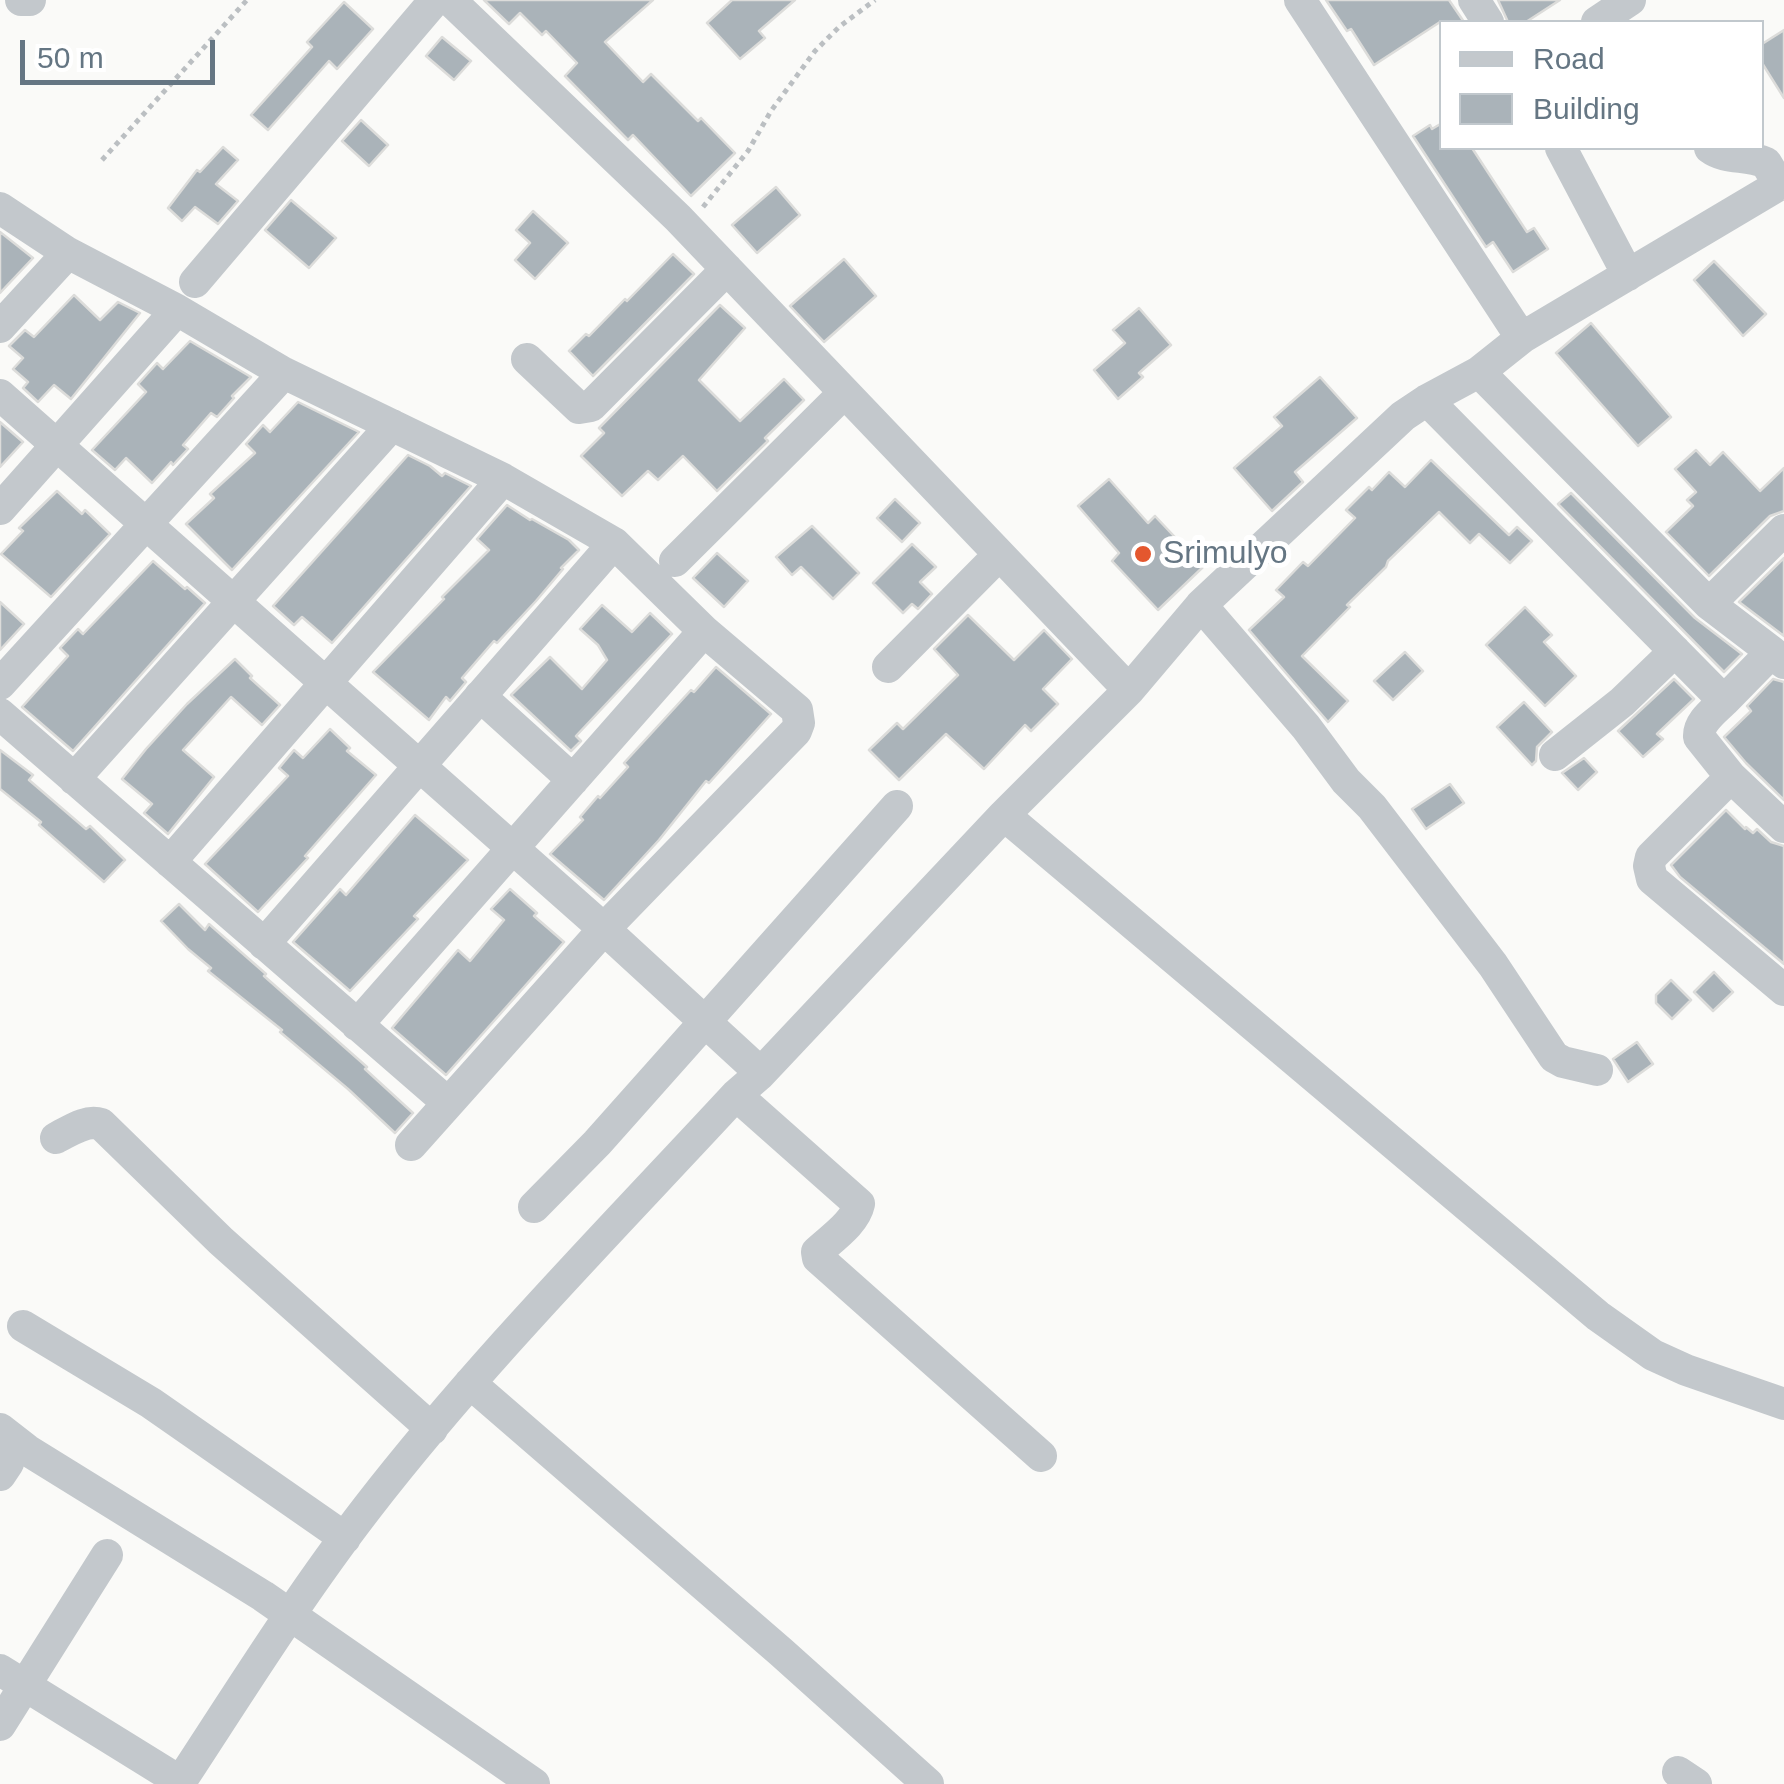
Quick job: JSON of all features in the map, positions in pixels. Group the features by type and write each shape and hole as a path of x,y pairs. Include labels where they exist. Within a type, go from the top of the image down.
{"street":[{"path":"21,0 30,0"},
{"path":"195,282 436,0"},
{"path":"1300,0 1512,322"},
{"path":"1599,20 1630,0"},
{"path":"472,8 1119,680"},
{"path":"1562,150 1620,261"},
{"path":"13,1678 180,1783 289,1614 329,1527 417,1417 482,1393 749,1078 1004,815 1119,680 1404,416 1479,372 1512,322 1776,176 1744,156 1725,156 1714,150"},
{"path":"0,208 68,254 177,310 284,373 503,480 614,544 704,631 797,710 796,731 604,930 411,1145"},
{"path":"0,327 68,254"},
{"path":"528,359 579,408 591,406 727,270"},
{"path":"0,508 177,310"},
{"path":"1479,372 1709,604 1778,658 1724,701 1698,732 1732,777 1784,827"},
{"path":"0,684 284,373"},
{"path":"676,561 844,393"},
{"path":"0,395 513,848 715,1032 749,1078 859,1204 851,1221 816,1252 818,1258 1042,1456"},
{"path":"1427,400 1724,701"},
{"path":"74,778 392,425"},
{"path":"170,862 503,480"},
{"path":"1709,604 1784,530"},
{"path":"264,944 614,544"},
{"path":"888,667 998,555"},
{"path":"1201,605 1306,727 1346,781 1372,807 1493,965 1554,1057 1597,1070"},
{"path":"358,1025 704,631"},
{"path":"1555,755 1622,702 1675,651"},
{"path":"480,696 573,780"},
{"path":"0,714 448,1104"},
{"path":"1732,777 1651,857 1650,873 1652,879 1784,990"},
{"path":"534,1207 715,1032 897,806"},
{"path":"1004,815 1598,1316 1653,1355 1784,1404"},
{"path":"56,1138 84,1124 101,1124 221,1242 417,1417"},
{"path":"24,1326 151,1403 329,1527"},
{"path":"482,1393 928,1784"},
{"path":"0,1429 27,1450 289,1614 534,1784"},
{"path":"0,1726 13,1678 108,1555"}],"path":[{"path":"102,160 247,0"},
{"path":"687,227 748,151 815,50 875,0"}],"building":[{"path":"484,0 653,0 605,42 643,82 651,74 735,153 691,196 633,135 628,140 565,76 577,63 546,31 542,35 520,13 509,24"},
{"path":"732,0 795,0 759,31 765,38 740,59 707,23"},
{"path":"1326,0 1449,0 1463,20 1439,20 1374,65 1351,29 1347,31"},
{"path":"1498,0 1560,0 1529,20 1507,20"},
{"path":"344,2 373,29 337,69 329,61 268,130 251,115 312,47 307,42"},
{"path":"1784,30 1784,98 1764,66 1764,43"},
{"path":"442,37 471,61 454,80 426,56"},
{"path":"361,120 388,145 369,166 342,141"},
{"path":"1430,125 1432,129 1439,125 1439,150 1473,150 1527,232 1534,228 1548,249 1513,272 1493,242 1486,247 1413,136"},
{"path":"223,147 238,160 216,184 238,201 218,224 195,207 182,221 168,208 197,170 200,172"},
{"path":"776,187 800,215 757,253 732,225"},
{"path":"291,200 336,238 309,268 265,230"},
{"path":"533,211 568,243 535,279 515,260 530,243 516,230"},
{"path":"0,232 33,258 0,293"},
{"path":"673,254 694,274 593,376 569,351"},
{"path":"844,259 876,296 824,342 790,306"},
{"path":"1714,261 1766,314 1743,336 1694,280"},
{"path":"74,295 100,320 118,302 140,313 71,399 54,385 38,402 23,388 28,382 13,369 23,358 9,346 25,330 34,337"},
{"path":"720,305 745,328 699,380 740,421 784,379 804,400 717,491 683,456 658,480 648,471 622,496 581,456 604,433 599,428"},
{"path":"1139,308 1171,345 1139,373 1143,377 1118,399 1094,370 1125,343 1113,330"},
{"path":"1591,323 1671,417 1638,446 1556,353"},
{"path":"190,341 251,377 217,417 211,413 183,445 188,449 152,483 126,458 115,470 92,450 146,392 138,384 157,363 163,369"},
{"path":"1320,377 1357,418 1295,472 1303,482 1272,511 1234,468 1282,426 1274,417"},
{"path":"298,402 359,432 232,570 186,524 214,498 210,494 255,453 246,444 263,425 270,432"},
{"path":"0,422 23,442 0,467"},
{"path":"1696,450 1710,465 1723,452 1760,491 1784,468 1784,511 1770,516 1709,576 1666,532 1693,506 1687,500 1696,492 1675,469"},
{"path":"408,455 442,476 445,473 471,486 332,643 302,617 294,625 273,606"},
{"path":"1431,460 1509,535 1517,527 1532,541 1510,563 1479,534 1470,543 1439,512 1388,561 1302,656 1348,701 1328,722 1249,630 1284,597 1276,590 1303,562 1308,566 1355,518 1346,510 1369,487 1372,490 1389,472 1405,487"},
{"path":"1109,479 1148,523 1155,516 1203,567 1158,610 1112,561 1119,553 1078,506"},
{"path":"57,491 110,534 51,597 1,554 23,531 19,528"},
{"path":"1571,493 1695,618 1742,654 1724,672 1558,504"},
{"path":"895,499 920,523 902,542 877,518"},
{"path":"507,505 569,540 579,550 497,643 494,641 462,678 466,682 450,701 446,697 429,720 373,672 489,550 477,539"},
{"path":"812,526 859,573 833,599 801,567 792,575 776,557"},
{"path":"912,544 936,567 920,582 932,594 918,609 912,604 903,613 873,583"},
{"path":"717,553 748,581 724,607 693,578"},
{"path":"1784,558 1784,636 1739,602"},
{"path":"153,561 205,603 73,751 22,707 68,656 60,648 78,629 83,634"},
{"path":"0,602 24,624 0,650"},
{"path":"602,605 632,632 650,613 672,634 576,736 581,741 571,751 511,695 550,657 582,689 607,660 598,645 580,629"},
{"path":"1525,607 1552,635 1544,642 1576,676 1545,706 1486,645"},
{"path":"968,615 1014,660 1044,630 1072,659 1043,689 1058,704 1031,731 1025,725 984,769 946,734 899,780 869,750 897,723 903,729 958,675 934,649"},
{"path":"1405,652 1423,671 1393,700 1374,681"},
{"path":"235,659 280,705 262,725 231,697 183,750 214,777 168,834 144,813 152,804 122,779 187,704"},
{"path":"716,667 771,714 709,783 706,781 604,900 550,854 628,767 624,763"},
{"path":"1674,679 1694,699 1657,734 1663,739 1643,757 1618,731"},
{"path":"1773,679 1784,682 1784,800 1724,737 1751,711 1747,706"},
{"path":"1524,702 1552,732 1537,747 1532,765 1497,727"},
{"path":"330,729 350,748 347,751 376,775 258,912 205,864 288,776 279,768 294,750 303,758"},
{"path":"0,750 33,775 29,780 86,829 90,826 125,860 104,882 0,789"},
{"path":"1584,758 1597,772 1578,790 1562,773"},
{"path":"1450,784 1464,803 1426,829 1412,809"},
{"path":"1726,810 1745,829 1753,833 1757,829 1771,842 1784,846 1784,964 1680,877 1671,865"},
{"path":"415,815 468,860 350,991 293,942 340,889 346,895"},
{"path":"510,889 564,942 446,1075 392,1028 458,950 470,961 504,920 491,909"},
{"path":"179,904 205,930 209,924 266,974 413,1113 395,1133 282,1030 208,971 211,968 161,921"},
{"path":"1714,972 1733,992 1713,1011 1694,992"},
{"path":"1671,980 1691,1000 1672,1019 1656,1003 1656,995"},
{"path":"1637,1042 1653,1064 1628,1082 1613,1059"}],"place":[{"name":"Srimulyo","path":"1143,554"}]}
